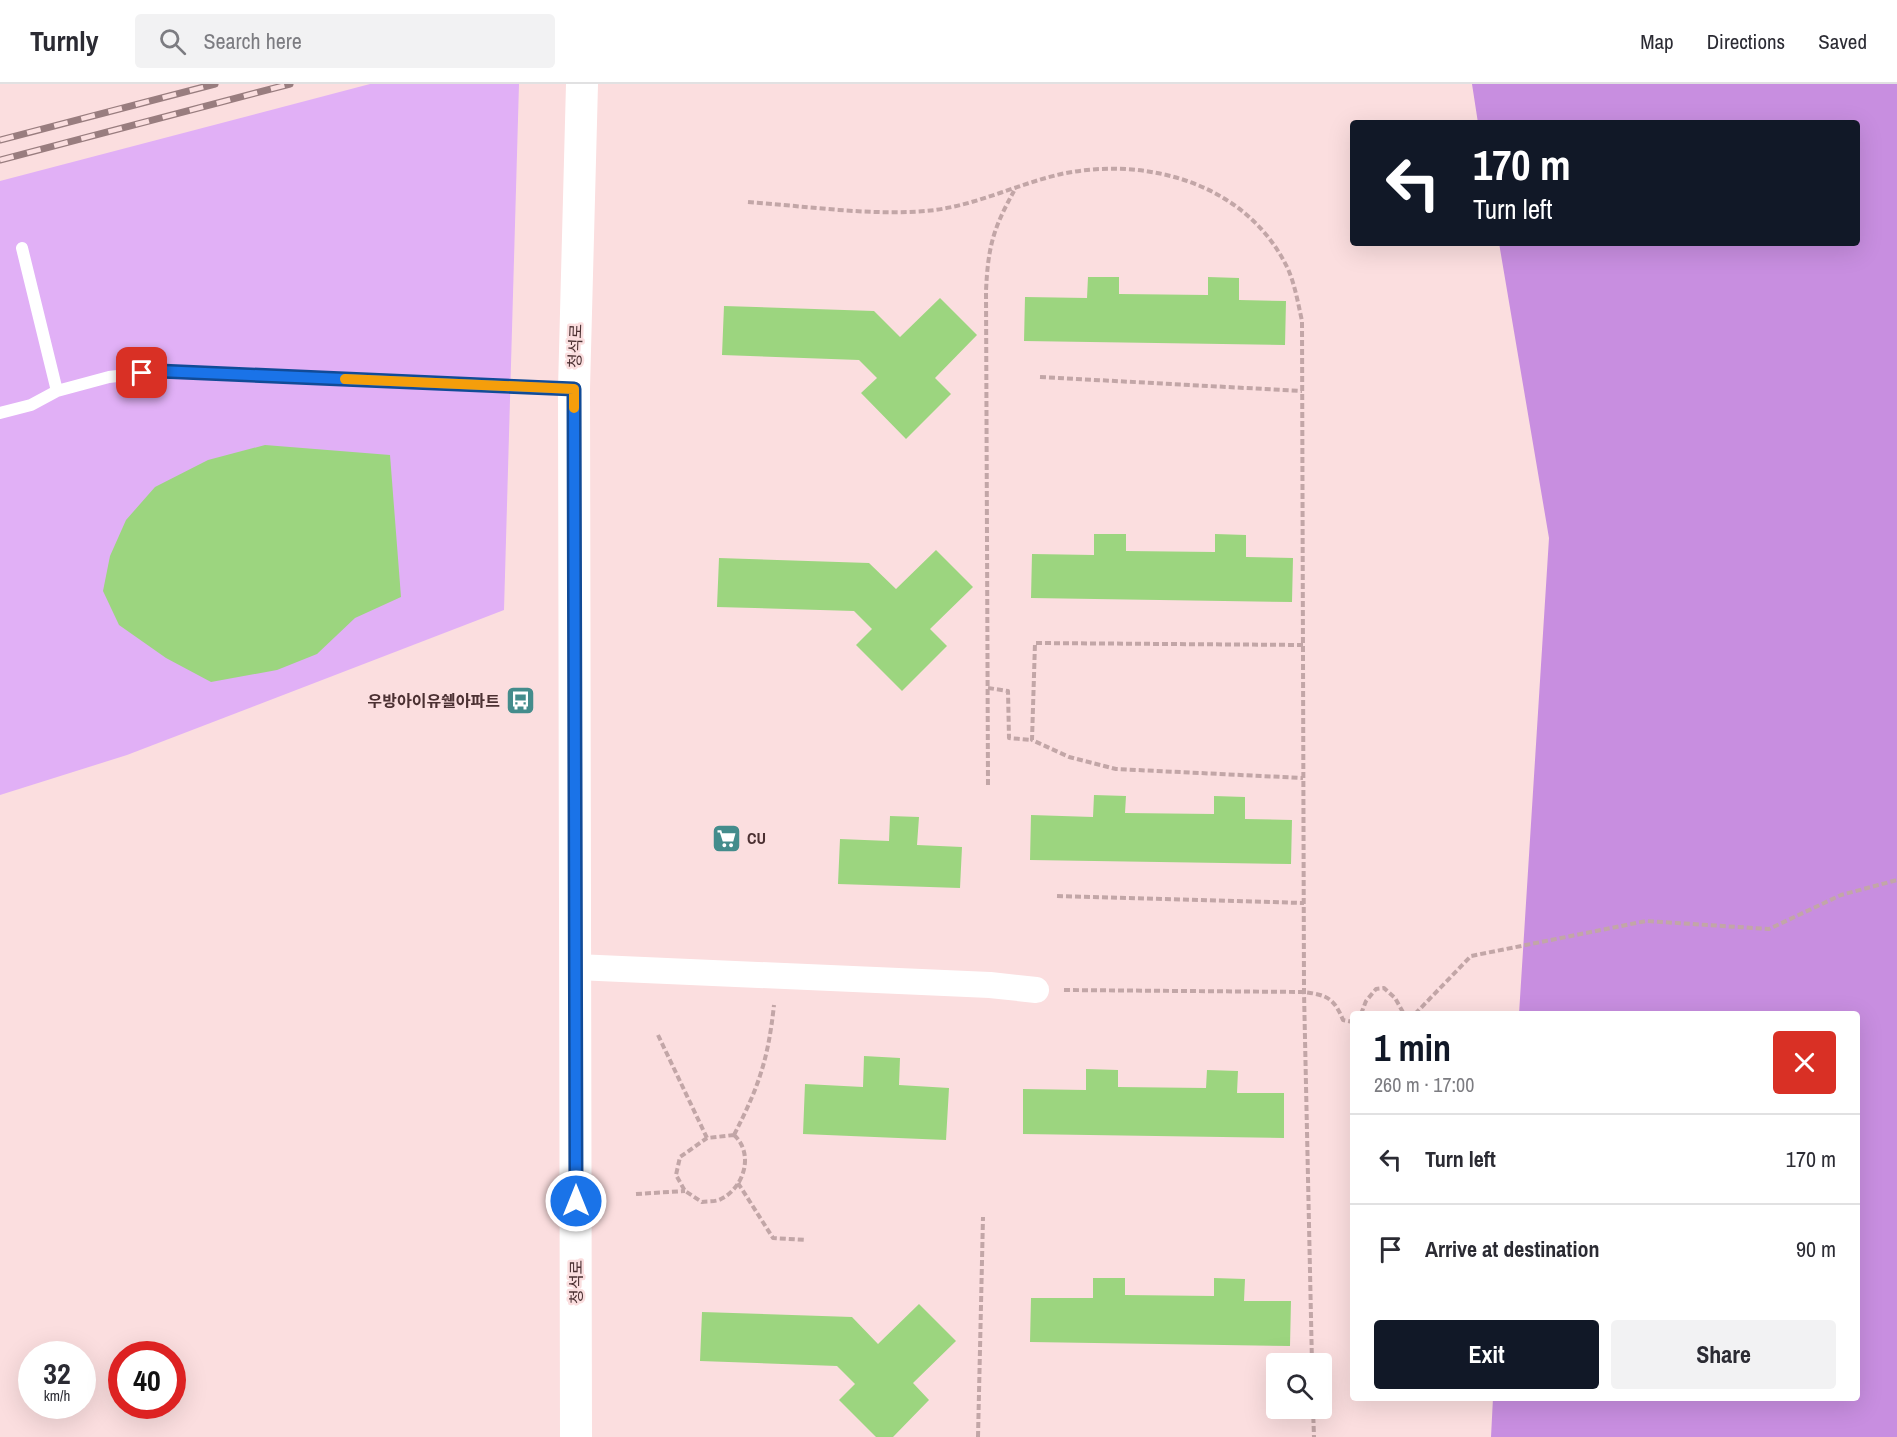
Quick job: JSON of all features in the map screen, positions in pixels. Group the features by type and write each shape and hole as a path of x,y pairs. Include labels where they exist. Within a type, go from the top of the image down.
{"street":[{"name":"청석로","path":"576,1437 574,389 582,84"},
{"path":"576,967 990,985 1036,990"}],"lane":[{"path":"22,248 57,391"},
{"path":"0,413 31,405 57,391 109,377 159,371 574,389"}],"path":[{"path":"748,202 900,212 936,210 1065,174 1100,168 1131,168 1168,174 1194,183 1230,202 1255,223 1274,245 1288,269 1302,321 1304,992 1312,1353"},
{"path":"988,785 986,281 988,253 999,218 1014,190"},
{"path":"1040,377 1302,391"},
{"path":"1032,740 1035,643 1303,645"},
{"path":"987,688 1008,691 1010,738 1032,740 1070,758 1116,769 1303,778"},
{"path":"1418,1011 1471,956 1646,921 1770,929 1841,895 1897,880"},
{"path":"1057,896 1304,903"},
{"path":"734,1135 757,1090 770,1048 777,976"},
{"path":"1362,1011 1366,1001 1376,989 1384,988 1395,998 1402,1011"},
{"path":"1036,990 1304,992 1325,995 1338,1008 1343,1020 1350,1021"},
{"path":"658,1035 707,1138"},
{"path":"734,1135 744,1143 747,1159 738,1184 721,1199 702,1202 685,1191 676,1175 680,1157 707,1138 734,1135"},
{"path":"738,1184 773,1238 806,1240"},
{"path":"636,1194 685,1191"},
{"path":"978,1437 983,1217"},
{"path":"1313,1419 1314,1437"}],"shaded area":[{"path":"370,84 519,84 504,610 127,755 0,795 0,181"},
{"path":"1472,84 1897,84 1897,1437 1491,1437 1493,1401 1860,1401 1860,1011 1519,1011 1549,538 1500,246 1860,246 1860,120 1478,120"}],"building":[{"path":"1088,277 1119,277 1119,294 1208,295 1208,277 1239,278 1239,300 1286,301 1285,345 1024,341 1025,297 1087,298"},
{"path":"940,298 977,335 935,378 951,394 906,439 861,393 877,378 859,360 722,355 724,306 874,311 900,337"},
{"path":"265,445 390,455 401,597 355,618 317,654 277,670 211,682 166,658 119,625 103,591 110,556 126,520 155,487 208,460"},
{"path":"1094,534 1126,534 1126,551 1215,552 1215,534 1246,535 1246,557 1293,558 1292,602 1031,598 1032,554 1094,555"},
{"path":"936,550 973,587 930,629 947,646 902,691 856,645 872,629 854,611 717,607 719,558 869,563 896,589"},
{"path":"1094,795 1126,796 1125,813 1214,814 1214,796 1245,797 1245,819 1292,820 1291,864 1030,860 1031,815 1093,817"},
{"path":"890,816 919,817 917,845 962,847 960,888 838,884 840,839 889,841"},
{"path":"864,1056 900,1058 899,1085 949,1088 946,1140 803,1134 805,1084 863,1087"},
{"path":"1086,1069 1118,1070 1118,1087 1206,1088 1207,1070 1238,1071 1237,1093 1284,1093 1284,1138 1023,1134 1023,1089 1086,1090"},
{"path":"1093,1278 1125,1278 1125,1295 1214,1296 1214,1278 1245,1279 1244,1301 1291,1301 1290,1346 1030,1342 1031,1298 1093,1298"},
{"path":"919,1304 956,1341 913,1383 929,1400 893,1437 876,1437 839,1400 855,1384 837,1366 700,1361 702,1312 852,1317 878,1344"}],"railway":[{"path":"0,140 215,84"},
{"path":"0,160 290,84"}],"slow traffic":[{"path":"345,379 574,389 574,408"}],"place":[{"name":"우방아이유쉘아파트","path":"521,701"},
{"name":"CU","path":"726,838"}],"route":[{"path":"142,373 159,371 574,389 576,1201"}]}
